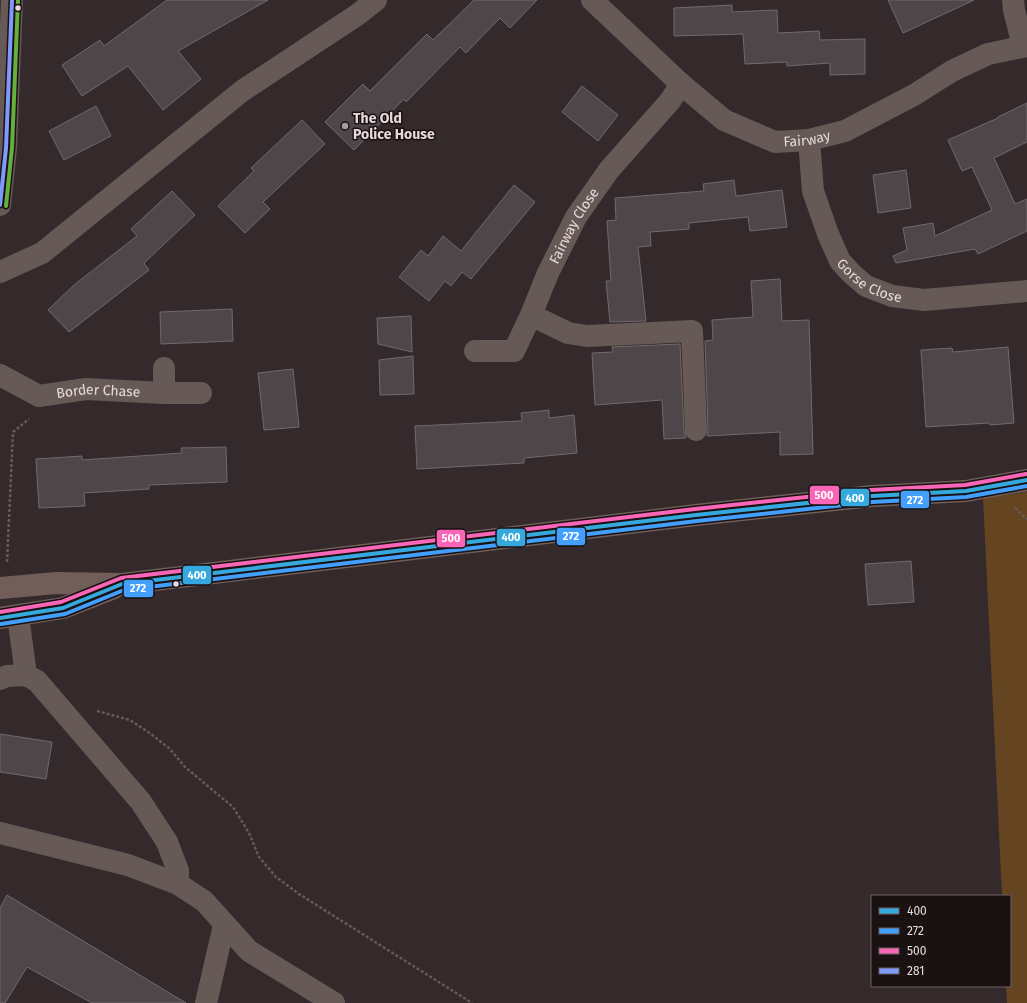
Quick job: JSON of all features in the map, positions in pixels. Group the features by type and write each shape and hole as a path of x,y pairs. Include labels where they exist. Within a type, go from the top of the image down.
{"highway":[{"path":"3,588 56,583 122,584 703,514 872,496 966,491 1027,480"},
{"path":"9,617 63,608 122,584"}],"street":[{"path":"0,205 6,148 12,0"},
{"path":"0,272 42,253 242,91 357,15 376,0"},
{"name":"Fairway","path":"592,0 681,84 724,120 775,142 809,140 845,131 914,95 952,71 988,54 1025,46"},
{"path":"1013,0 1014,10 1025,46"},
{"name":"Fairway Close","path":"476,351 514,351 548,273 576,217 609,170 670,101 681,84"},
{"name":"Gorse Close","path":"809,140 813,191 828,234 840,261 866,286 892,296 924,300 1027,291"},
{"path":"531,315 568,333 588,336 692,331 696,430"},
{"path":"164,368 164,393"},
{"name":"Border Chase","path":"0,375 39,396 86,389 164,393 201,393"},
{"path":"9,617 26,675"},
{"path":"0,679 7,676 26,675 36,681 71,720 141,802 167,842 178,871 178,884"},
{"path":"0,833 128,865 178,884 204,901 249,951 334,1003"},
{"path":"206,1003 224,925"}],"path":[{"path":"3,588 13,432 37,412 39,396"},
{"path":"71,720 82,713 91,710 130,720 151,734 170,749 185,767 233,807 250,833 259,857 276,877 299,894 472,1003"}],"shaded area":[{"path":"1027,492 1027,1003 1007,1003 1006,987 1011,987 1011,895 1002,895 983,498"}],"building":[{"path":"167,0 268,0 178,51 201,79 163,110 128,66 82,96 62,65 100,40 104,46"},
{"path":"474,0 537,0 510,28 500,18 466,53 460,47 406,102 404,99 354,150 325,122 363,84 370,91 427,34 433,40"},
{"path":"888,0 974,0 903,33"},
{"path":"732,5 732,12 777,10 778,33 819,31 820,40 865,39 865,74 830,75 830,63 787,66 787,62 745,64 743,34 674,36 674,8"},
{"path":"582,86 618,115 598,141 562,112"},
{"path":"1027,103 1027,142 994,158 1015,204 1027,199 1027,231 978,254 975,249 896,263 893,256 907,250 903,228 933,223 935,236 992,210 972,167 962,171 948,140 998,118"},
{"path":"96,106 111,136 64,160 49,131"},
{"path":"302,120 325,144 263,202 270,209 245,233 218,206 254,171 251,168"},
{"path":"906,170 911,208 878,213 873,175"},
{"path":"734,180 736,196 782,190 787,227 750,231 748,217 689,223 689,229 650,232 651,246 638,247 646,321 610,322 606,281 611,281 607,221 616,220 615,198 704,191 703,184"},
{"path":"514,185 535,202 471,279 462,272 451,286 445,281 429,301 399,277 421,250 428,256 443,236 461,251"},
{"path":"172,191 195,215 144,263 149,270 69,332 48,310 74,285 137,236 131,229"},
{"path":"780,279 782,321 809,320 813,454 780,455 780,432 707,436 705,341 713,340 712,320 753,317 751,281"},
{"path":"232,309 233,341 161,344 160,312"},
{"path":"411,316 412,352 378,344 377,318"},
{"path":"680,344 684,430 686,438 664,439 662,400 595,405 592,353 613,352 612,347"},
{"path":"1008,347 1014,423 926,427 921,350 952,348 953,352"},
{"path":"413,356 414,394 380,395 379,360"},
{"path":"293,369 299,427 264,430 258,373"},
{"path":"549,410 549,418 574,415 577,453 524,458 524,463 417,469 415,426 522,421 521,413"},
{"path":"226,447 227,482 149,485 149,489 84,493 85,506 39,508 36,459 82,456 82,460 182,453 181,448"},
{"path":"911,561 914,602 868,605 865,564"},
{"path":"0,734 52,742 46,779 0,772"},
{"path":"7,895 186,1003 92,1003 27,967 5,1003 0,1003 0,908"}],"transit line":[{"name":"281","path":"0,205 6,148 12,0"},
{"path":"6,206 12,148 18,0"},
{"name":"500","path":"0,612 61,602 121,578 695,509 871,490 965,485 1026,474"},
{"name":"400","path":"0,618 63,608 122,584 696,515 872,496 966,491 1027,480"},
{"name":"272","path":"1,624 65,614 124,590 697,521 872,502 966,497 1027,486"}],"place":[{"name":"The Old Police House","path":"345,126"}]}
